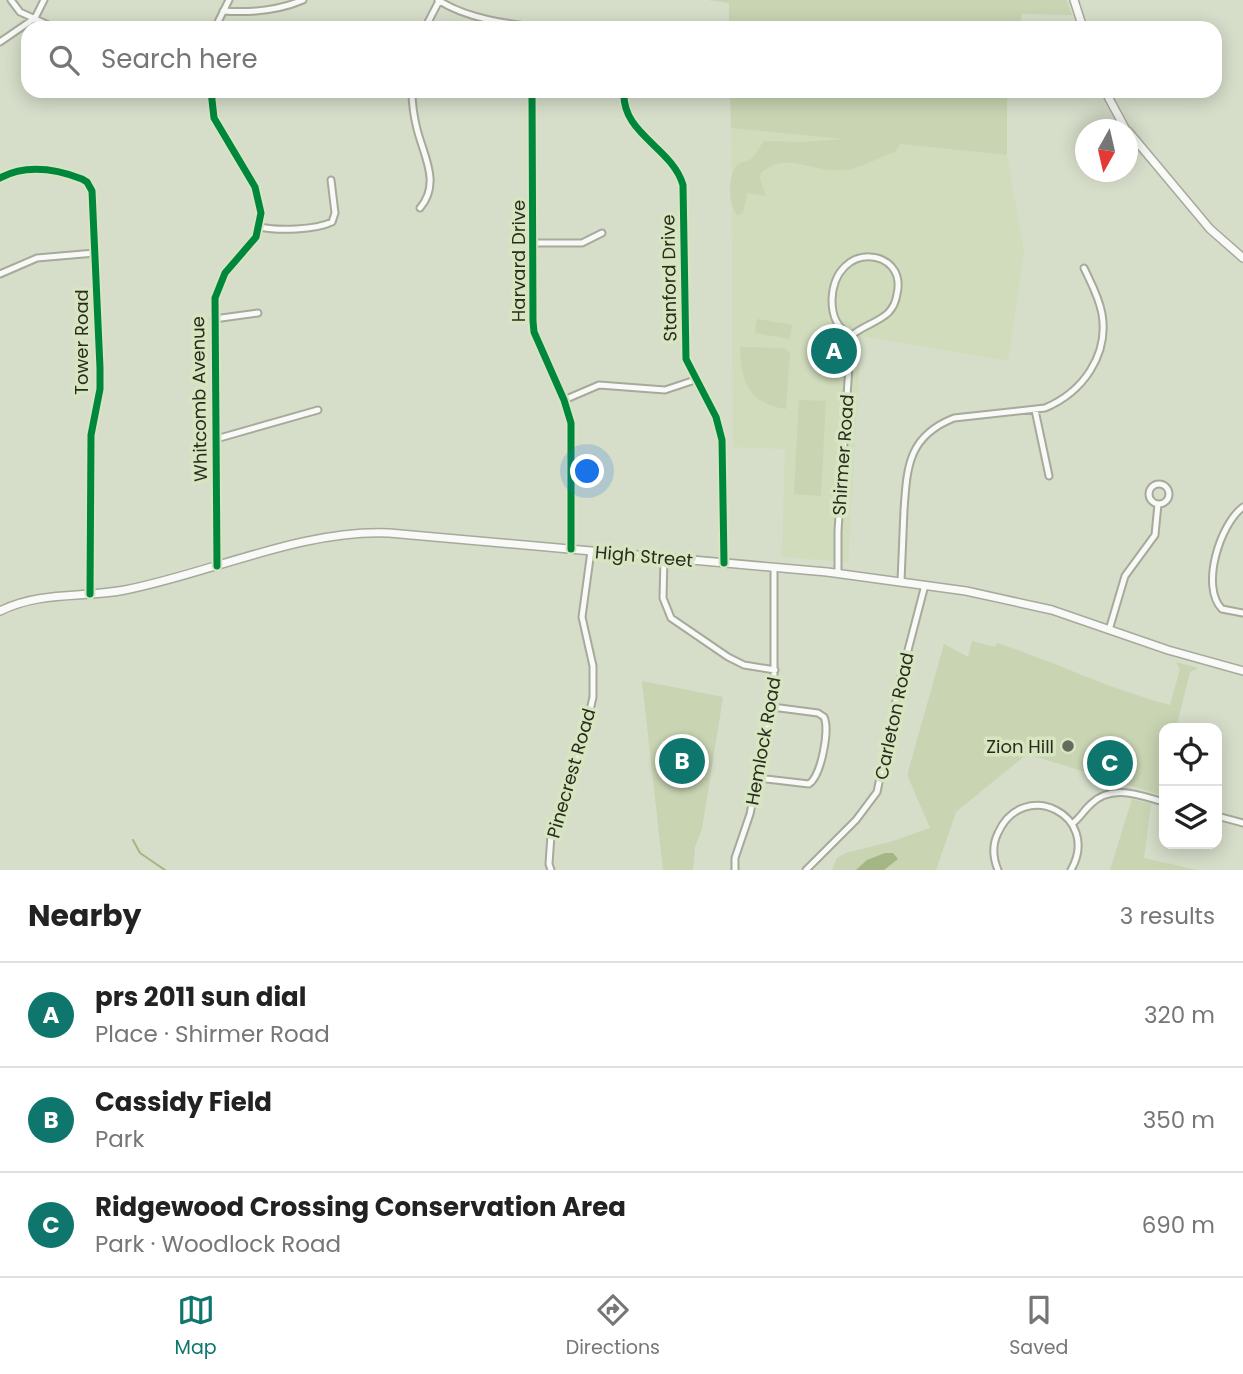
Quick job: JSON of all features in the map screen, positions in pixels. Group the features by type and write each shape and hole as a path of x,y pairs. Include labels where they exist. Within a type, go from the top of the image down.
{"main road":[{"path":"1074,0 1081,21"},
{"path":"1109,98 1121,119"},
{"path":"1138,143 1200,219 1243,258"},
{"name":"High Street","path":"0,611 35,599 134,588 329,536 368,532 838,573 925,584 987,594 1032,605 1168,650 1243,671"}],"street":[{"path":"11,0 20,12 41,21"},
{"path":"31,21 44,0"},
{"path":"218,21 229,0"},
{"path":"223,11 260,12 283,8 303,0"},
{"path":"428,21 438,1 459,11 504,21"},
{"path":"0,43 21,28"},
{"path":"211,98 219,128 251,178 258,195 260,227 281,229 332,222 335,213 331,180"},
{"path":"413,98 415,122 431,179 430,193 420,208"},
{"name":"Harvard Drive","path":"532,98 534,332 564,400 571,423 571,549"},
{"name":"Stanford Drive","path":"624,98 630,120 675,167 683,186 685,350 695,380 716,417 722,440 723,563"},
{"name":"Tower Road","path":"0,178 19,170 33,169 77,177 87,182 93,199 100,389 92,435 90,594"},
{"name":"Whitcomb Avenue","path":"217,566 215,298 225,273 253,242 260,227"},
{"path":"534,243 582,243 602,233"},
{"path":"0,274 37,258 95,253"},
{"path":"859,258 882,259 896,272 899,288 897,298 887,313 851,336 840,329 834,316 832,294 838,274 846,264 859,258"},
{"path":"901,581 906,475 912,455 925,436 942,422 954,418 1035,410 1056,403 1087,377 1098,356 1103,337 1102,316 1096,294 1084,268"},
{"path":"214,319 258,313"},
{"name":"Shirmer Road","path":"838,573 838,531 851,336"},
{"path":"564,400 599,385 665,390 695,380"},
{"path":"1035,410 1049,476"},
{"path":"216,439 318,411"},
{"path":"1110,630 1125,576 1155,535 1158,504"},
{"path":"1243,507 1232,517 1225,529 1212,574 1211,589 1213,597 1222,609 1243,613"},
{"name":"Pinecrest Road","path":"551,870 551,835 582,746 593,697 593,666 582,617 591,551"},
{"path":"664,558 663,598 671,618 736,661 775,670"},
{"name":"Hemlock Road","path":"735,870 735,858 748,822 772,706 775,670 774,568"},
{"name":"Carleton Road","path":"806,870 865,810 879,788 901,677 925,584"},
{"path":"758,778 809,784 816,778 827,730 824,717 818,713 772,706"},
{"path":"1073,824 1091,804 1108,793 1125,792 1159,801"},
{"path":"998,870 994,851 996,837 1003,823 1015,811 1026,806 1042,805 1060,811 1073,824 1079,847 1071,870"},
{"path":"1222,817 1243,822"}],"shaded area":[{"path":"708,0 1067,0 1072,15 1022,14 1020,21 729,21 729,3"},
{"path":"730,98 1007,98 1007,155 900,144 895,152 851,169 833,170 780,163 761,173 760,179 766,196 747,193 743,213 737,215 731,198 733,171 738,164 753,157 764,141 844,139 731,128"},
{"path":"731,128 1007,155 1024,252 1008,361 861,336 848,562 782,557 785,449 733,447"},
{"path":"757,319 792,325 790,339 755,333"},
{"path":"740,347 785,348 790,353 786,409 763,402 749,389 742,371"},
{"path":"799,400 826,401 821,496 794,494"},
{"path":"972,641 995,647 997,643 1126,692 1170,705 1180,669 1176,662 1198,668 1190,672 1177,723 1159,723 1159,794 1027,754 956,812 936,870 832,870 837,858 846,853 930,828 908,772 944,644 968,657"},
{"path":"642,681 723,697 693,870 663,870"},
{"path":"1132,799 1151,804 1144,858 1197,870 1110,870"},
{"path":"893,853 898,859 884,870 856,870 867,860"}],"waterway":[{"path":"133,840 140,853 165,870"}],"cycle path":[{"path":"212,98 214,118 255,187 261,213 256,237 225,273 215,298 217,566"},
{"path":"532,98 533,321 534,332 564,400 571,423 571,549"},
{"path":"624,98 630,118 638,130 669,160 683,185 686,359 716,417 722,440 724,563"},
{"path":"0,178 20,171 51,171 82,179 92,191 100,389 91,435 90,594"}],"place":[{"name":"prs 2011 sun dial","path":"834,351"},
{"name":"Zion Hill","path":"1068,746"},
{"name":"Cassidy Field","path":"682,761"},
{"name":"Ridgewood Crossing Conservation Area","path":"1110,763"}]}
